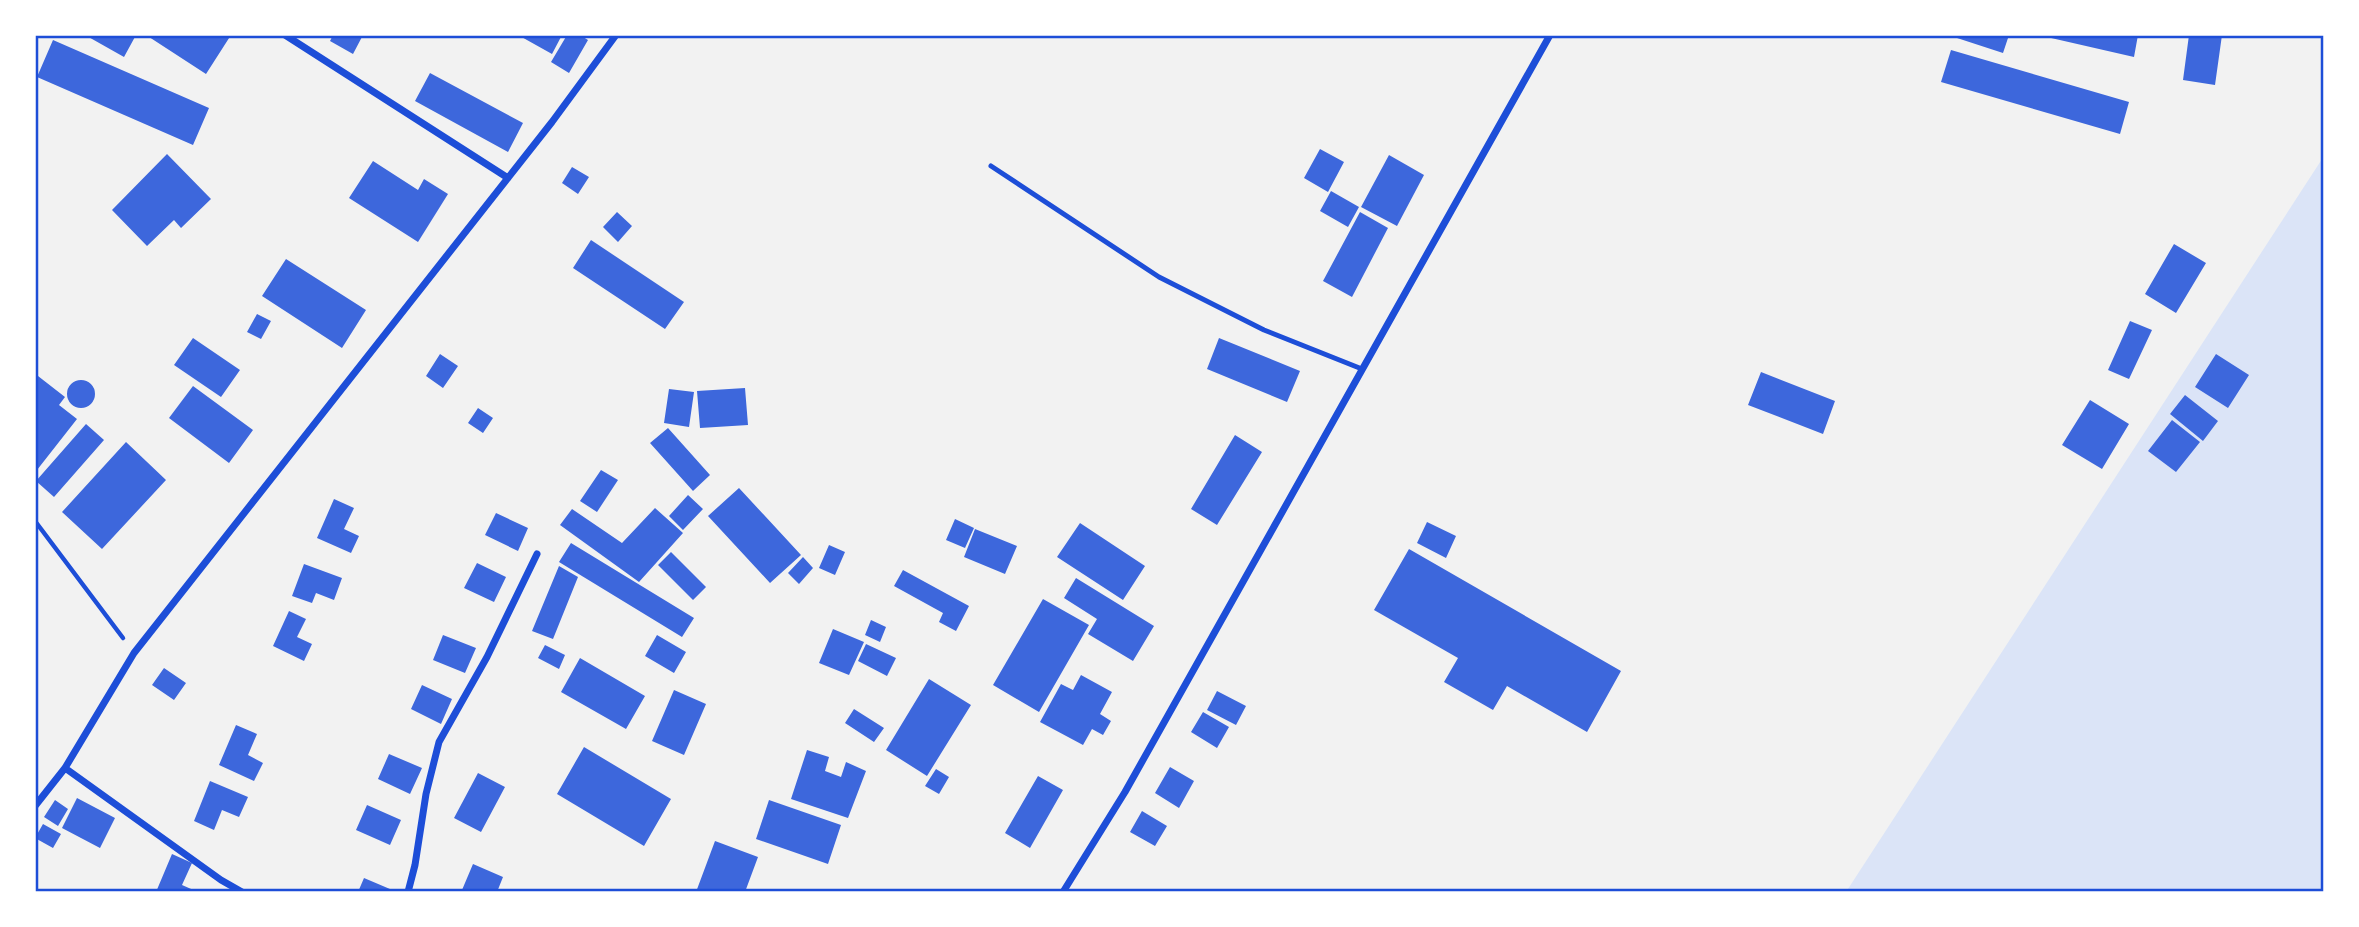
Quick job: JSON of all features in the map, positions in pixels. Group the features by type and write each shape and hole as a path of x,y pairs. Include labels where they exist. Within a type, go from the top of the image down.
{"street":[{"path":"285,35 508,178"},
{"path":"35,806 65,768 134,653 508,178 616,35"},
{"path":"1063,892 1125,792 1550,35"},
{"path":"408,892 426,794 439,742 487,657 537,554"},
{"path":"65,768 221,880 242,892"}],"lane":[{"path":"991,166 1159,277 1264,330 1362,369"}],"path":[{"path":"35,521 134,653"}],"shaded area":[{"path":"2324,156 2324,892 1846,892"}],"building":[{"path":"85,35 136,35 124,57"},
{"path":"146,35 231,35 206,74"},
{"path":"333,35 363,35 353,54 330,41"},
{"path":"518,35 562,35 552,54"},
{"path":"567,35 580,35 588,40 569,73 551,62"},
{"path":"1958,35 2009,35 2003,53 1957,38"},
{"path":"2038,35 2138,35 2134,57"},
{"path":"2189,35 2222,35 2215,85 2183,80"},
{"path":"53,40 209,108 193,145 37,77"},
{"path":"1951,50 2129,102 2120,134 1941,82"},
{"path":"430,73 523,123 508,152 415,101"},
{"path":"1320,149 1344,162 1328,192 1304,178"},
{"path":"167,154 211,199 181,228 174,220 147,246 112,210"},
{"path":"1389,155 1424,175 1397,226 1361,207"},
{"path":"373,161 418,190 424,179 448,194 418,242 349,198"},
{"path":"572,167 589,177 578,194 562,183"},
{"path":"1331,191 1359,207 1348,227 1320,211"},
{"path":"617,212 632,226 618,242 603,227"},
{"path":"1360,212 1388,228 1352,297 1323,281"},
{"path":"591,240 684,302 665,329 573,268"},
{"path":"2174,244 2206,263 2176,313 2145,294"},
{"path":"286,259 366,310 342,348 262,296"},
{"path":"257,314 271,321 261,339 247,332"},
{"path":"2130,321 2152,330 2129,379 2108,370"},
{"path":"193,338 240,370 221,397 174,365"},
{"path":"1219,338 1300,371 1287,402 1207,369"},
{"path":"440,354 458,366 443,388 426,376"},
{"path":"2216,354 2249,375 2228,408 2195,387"},
{"path":"1761,372 1835,401 1823,434 1748,405"},
{"path":"38,376 65,397 59,405 77,419 37,470 35,380"},
{"path":"81,380 91,384 95,394 91,404 81,408 71,404 67,394 71,384"},
{"path":"193,386 253,430 229,463 169,418"},
{"path":"745,388 748,425 700,428 697,391"},
{"path":"669,389 694,392 689,427 664,423"},
{"path":"2185,395 2218,421 2203,441 2170,414"},
{"path":"2090,400 2129,424 2102,469 2062,445"},
{"path":"478,408 493,418 483,433 468,423"},
{"path":"2172,420 2200,442 2176,472 2148,451"},
{"path":"86,424 104,440 54,497 36,481"},
{"path":"668,428 710,475 693,491 650,443"},
{"path":"1235,435 1262,452 1217,525 1191,509"},
{"path":"126,442 166,480 102,549 62,512"},
{"path":"601,470 618,480 597,512 580,501"},
{"path":"739,488 801,555 770,583 708,516"},
{"path":"688,495 703,509 683,530 669,516"},
{"path":"334,499 354,508 344,529 359,536 351,553 317,538"},
{"path":"655,508 683,533 639,582 560,525 572,509 622,543"},
{"path":"496,513 528,528 518,551 485,535"},
{"path":"955,519 974,528 965,548 946,540"},
{"path":"1427,522 1456,536 1446,558 1417,543"},
{"path":"1080,523 1145,566 1123,600 1057,557"},
{"path":"975,529 1017,546 1005,574 964,557"},
{"path":"571,543 694,618 682,637 559,562"},
{"path":"829,545 845,552 835,575 819,568"},
{"path":"1409,549 1621,671 1587,732 1507,686 1493,710 1444,682 1458,658 1374,610"},
{"path":"671,552 706,587 693,600 658,565"},
{"path":"803,557 813,568 799,584 788,573"},
{"path":"477,563 506,577 494,602 464,588"},
{"path":"304,564 342,578 334,600 316,593 312,603 292,596"},
{"path":"559,566 578,577 553,639 532,631"},
{"path":"903,570 969,606 956,631 939,622 943,613 894,586"},
{"path":"1076,578 1154,626 1133,661 1088,634 1097,619 1064,598"},
{"path":"1043,599 1089,625 1039,712 993,685"},
{"path":"289,611 306,619 297,637 312,644 304,661 273,646"},
{"path":"871,620 886,627 880,642 865,635"},
{"path":"833,629 864,642 849,675 819,663"},
{"path":"443,635 476,648 465,673 433,660"},
{"path":"657,635 686,652 674,673 645,656"},
{"path":"866,644 896,658 887,676 858,661"},
{"path":"545,645 565,655 559,669 538,658"},
{"path":"580,658 645,696 626,729 561,692"},
{"path":"164,668 186,683 174,700 152,685"},
{"path":"1081,675 1112,692 1100,714 1111,721 1103,735 1092,729 1083,745 1040,722 1061,684 1073,690"},
{"path":"929,679 971,705 927,776 886,750"},
{"path":"422,685 452,699 441,724 411,709"},
{"path":"674,690 706,704 684,755 652,741"},
{"path":"1217,691 1246,706 1236,725 1207,710"},
{"path":"854,709 884,728 874,742 845,723"},
{"path":"1203,712 1229,727 1217,748 1191,732"},
{"path":"236,725 257,734 248,755 263,763 254,781 219,765"},
{"path":"584,747 671,799 644,846 557,794"},
{"path":"807,750 829,757 825,771 841,777 846,762 866,771 848,818 791,799"},
{"path":"389,754 422,768 410,794 378,779"},
{"path":"1170,767 1194,781 1179,808 1155,793"},
{"path":"936,769 949,777 939,794 925,786"},
{"path":"478,773 505,787 481,832 454,818"},
{"path":"1038,776 1063,790 1030,848 1005,833"},
{"path":"210,781 248,797 239,817 222,810 214,830 194,821"},
{"path":"77,798 115,818 100,848 62,828"},
{"path":"55,800 68,809 58,826 44,817"},
{"path":"769,800 841,825 828,864 756,839"},
{"path":"367,805 401,820 390,845 356,830"},
{"path":"1142,811 1167,826 1155,846 1130,832"},
{"path":"43,824 61,834 53,848 35,838"},
{"path":"715,841 758,857 745,892 696,892"},
{"path":"172,854 192,863 182,885 198,892 156,892"},
{"path":"473,864 503,877 497,892 462,890"},
{"path":"364,878 397,892 358,892"}]}
